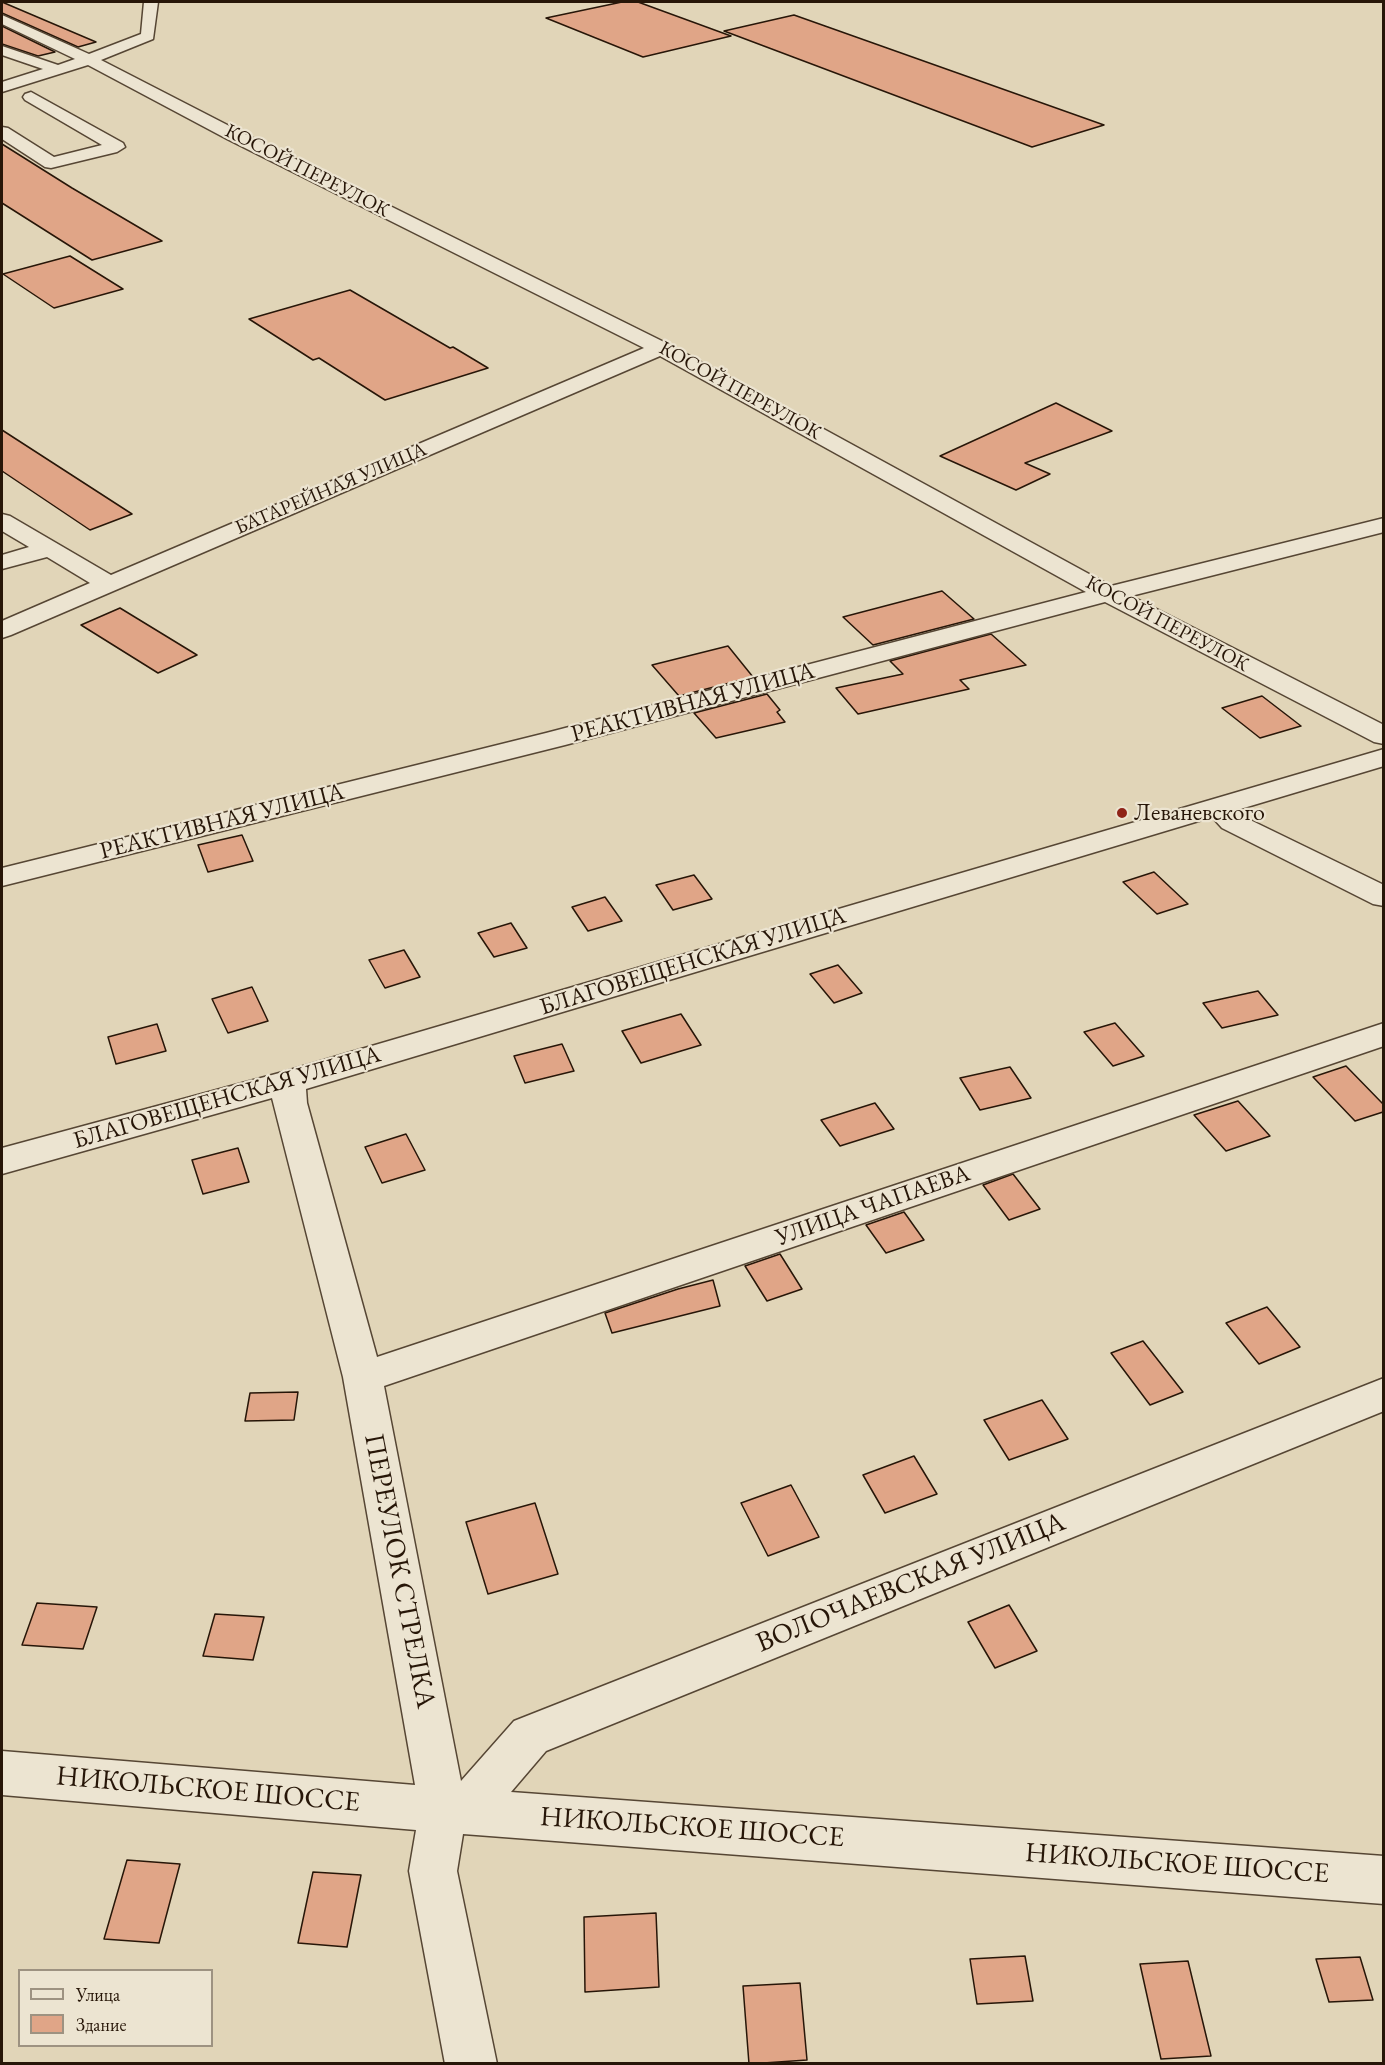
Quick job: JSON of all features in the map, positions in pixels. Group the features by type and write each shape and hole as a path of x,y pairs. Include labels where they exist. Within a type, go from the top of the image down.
{"street":[{"path":"2,87 89,60 108,50 148,36 151,2"},
{"name":"КОСОЙ ПЕРЕУЛОК","path":"2,19 89,60 233,135 662,348 1108,594 1383,736"},
{"path":"2,50 59,70"},
{"path":"2,132 51,163 117,147 31,97"},
{"name":"БАТАРЕЙНАЯ УЛИЦА","path":"2,630 662,348"},
{"path":"2,521 109,584"},
{"name":"РЕАКТИВНАЯ УЛИЦА","path":"2,877 555,739 1108,594 1383,525"},
{"path":"2,562 50,549"},
{"name":"БЛАГОВЕЩЕНСКАЯ УЛИЦА","path":"2,1161 288,1082 1383,757"},
{"path":"1217,806 1232,822 1383,897"},
{"name":"УЛИЦА ЧАПАЕВА","path":"363,1377 1383,1034"},
{"name":"ПЕРЕУЛОК СТРЕЛКА","path":"288,1082 290,1103 363,1377 454,1810 433,1871 471,2064"},
{"name":"ВОЛОЧАЕВСКАЯ УЛИЦА","path":"454,1810 530,1736 1383,1394"},
{"name":"НИКОЛЬСКОЕ ШОССЕ","path":"2,1773 454,1810 1383,1880"}],"building":[{"path":"2,2 96,42 78,47 2,13"},
{"path":"622,2 638,2 731,36 643,57 546,18"},
{"path":"794,15 1104,125 1032,147 724,31"},
{"path":"2,26 55,52 38,56 2,44"},
{"path":"2,144 162,241 92,260 2,203"},
{"path":"70,256 123,289 54,308 3,274"},
{"path":"350,290 488,368 385,400 319,358 313,360 249,319"},
{"path":"1056,403 1112,431 1025,463 1050,474 1016,490 940,456"},
{"path":"2,430 132,514 90,530 2,471"},
{"path":"942,591 974,619 873,645 843,617"},
{"path":"120,608 197,655 158,673 81,625"},
{"path":"991,634 1026,665 960,680 969,689 858,714 836,688 903,674 890,661"},
{"path":"728,646 753,677 679,696 652,665"},
{"path":"767,694 780,710 777,712 785,722 716,738 694,713"},
{"path":"1262,696 1301,726 1260,738 1222,708"},
{"path":"242,835 253,861 208,872 198,845"},
{"path":"1154,872 1188,904 1157,914 1123,882"},
{"path":"694,875 712,899 673,910 656,885"},
{"path":"605,897 622,921 588,931 572,907"},
{"path":"511,923 527,948 494,957 478,933"},
{"path":"404,950 420,977 385,988 369,960"},
{"path":"838,965 862,993 834,1003 810,974"},
{"path":"252,987 268,1021 228,1033 212,999"},
{"path":"1258,991 1278,1015 1222,1028 1203,1003"},
{"path":"681,1014 701,1045 641,1063 622,1031"},
{"path":"1115,1023 1144,1056 1113,1066 1084,1032"},
{"path":"157,1024 166,1051 116,1064 108,1037"},
{"path":"562,1044 574,1071 525,1083 514,1056"},
{"path":"1346,1066 1383,1104 1383,1112 1355,1121 1313,1077"},
{"path":"1010,1067 1031,1098 980,1110 960,1078"},
{"path":"1238,1101 1270,1136 1226,1151 1194,1115"},
{"path":"875,1103 894,1129 840,1146 821,1120"},
{"path":"406,1134 425,1170 382,1183 365,1147"},
{"path":"238,1148 249,1182 203,1194 192,1160"},
{"path":"1013,1174 1040,1209 1009,1220 983,1185"},
{"path":"904,1212 924,1240 886,1253 866,1225"},
{"path":"780,1254 802,1289 767,1301 745,1266"},
{"path":"713,1280 720,1306 612,1333 605,1313"},
{"path":"1267,1307 1300,1347 1259,1364 1226,1323"},
{"path":"1143,1341 1183,1392 1150,1405 1111,1353"},
{"path":"298,1392 294,1420 245,1421 250,1393"},
{"path":"1042,1400 1068,1439 1009,1460 984,1420"},
{"path":"914,1456 937,1494 885,1513 863,1475"},
{"path":"791,1485 819,1537 768,1556 741,1503"},
{"path":"535,1503 558,1574 488,1594 466,1522"},
{"path":"37,1603 97,1607 83,1649 22,1645"},
{"path":"1009,1605 1037,1651 995,1668 968,1622"},
{"path":"215,1614 264,1617 253,1660 203,1656"},
{"path":"127,1860 180,1864 159,1943 104,1939"},
{"path":"313,1872 361,1875 347,1947 298,1943"},
{"path":"656,1913 659,1987 585,1992 584,1917"},
{"path":"1025,1956 1033,2001 977,2004 970,1959"},
{"path":"1360,1957 1373,2000 1329,2002 1316,1959"},
{"path":"1188,1961 1211,2056 1161,2059 1140,1964"},
{"path":"800,1983 807,2060 749,2064 743,1986"}],"place":[{"name":"Леваневского","path":"1122,813"}]}
